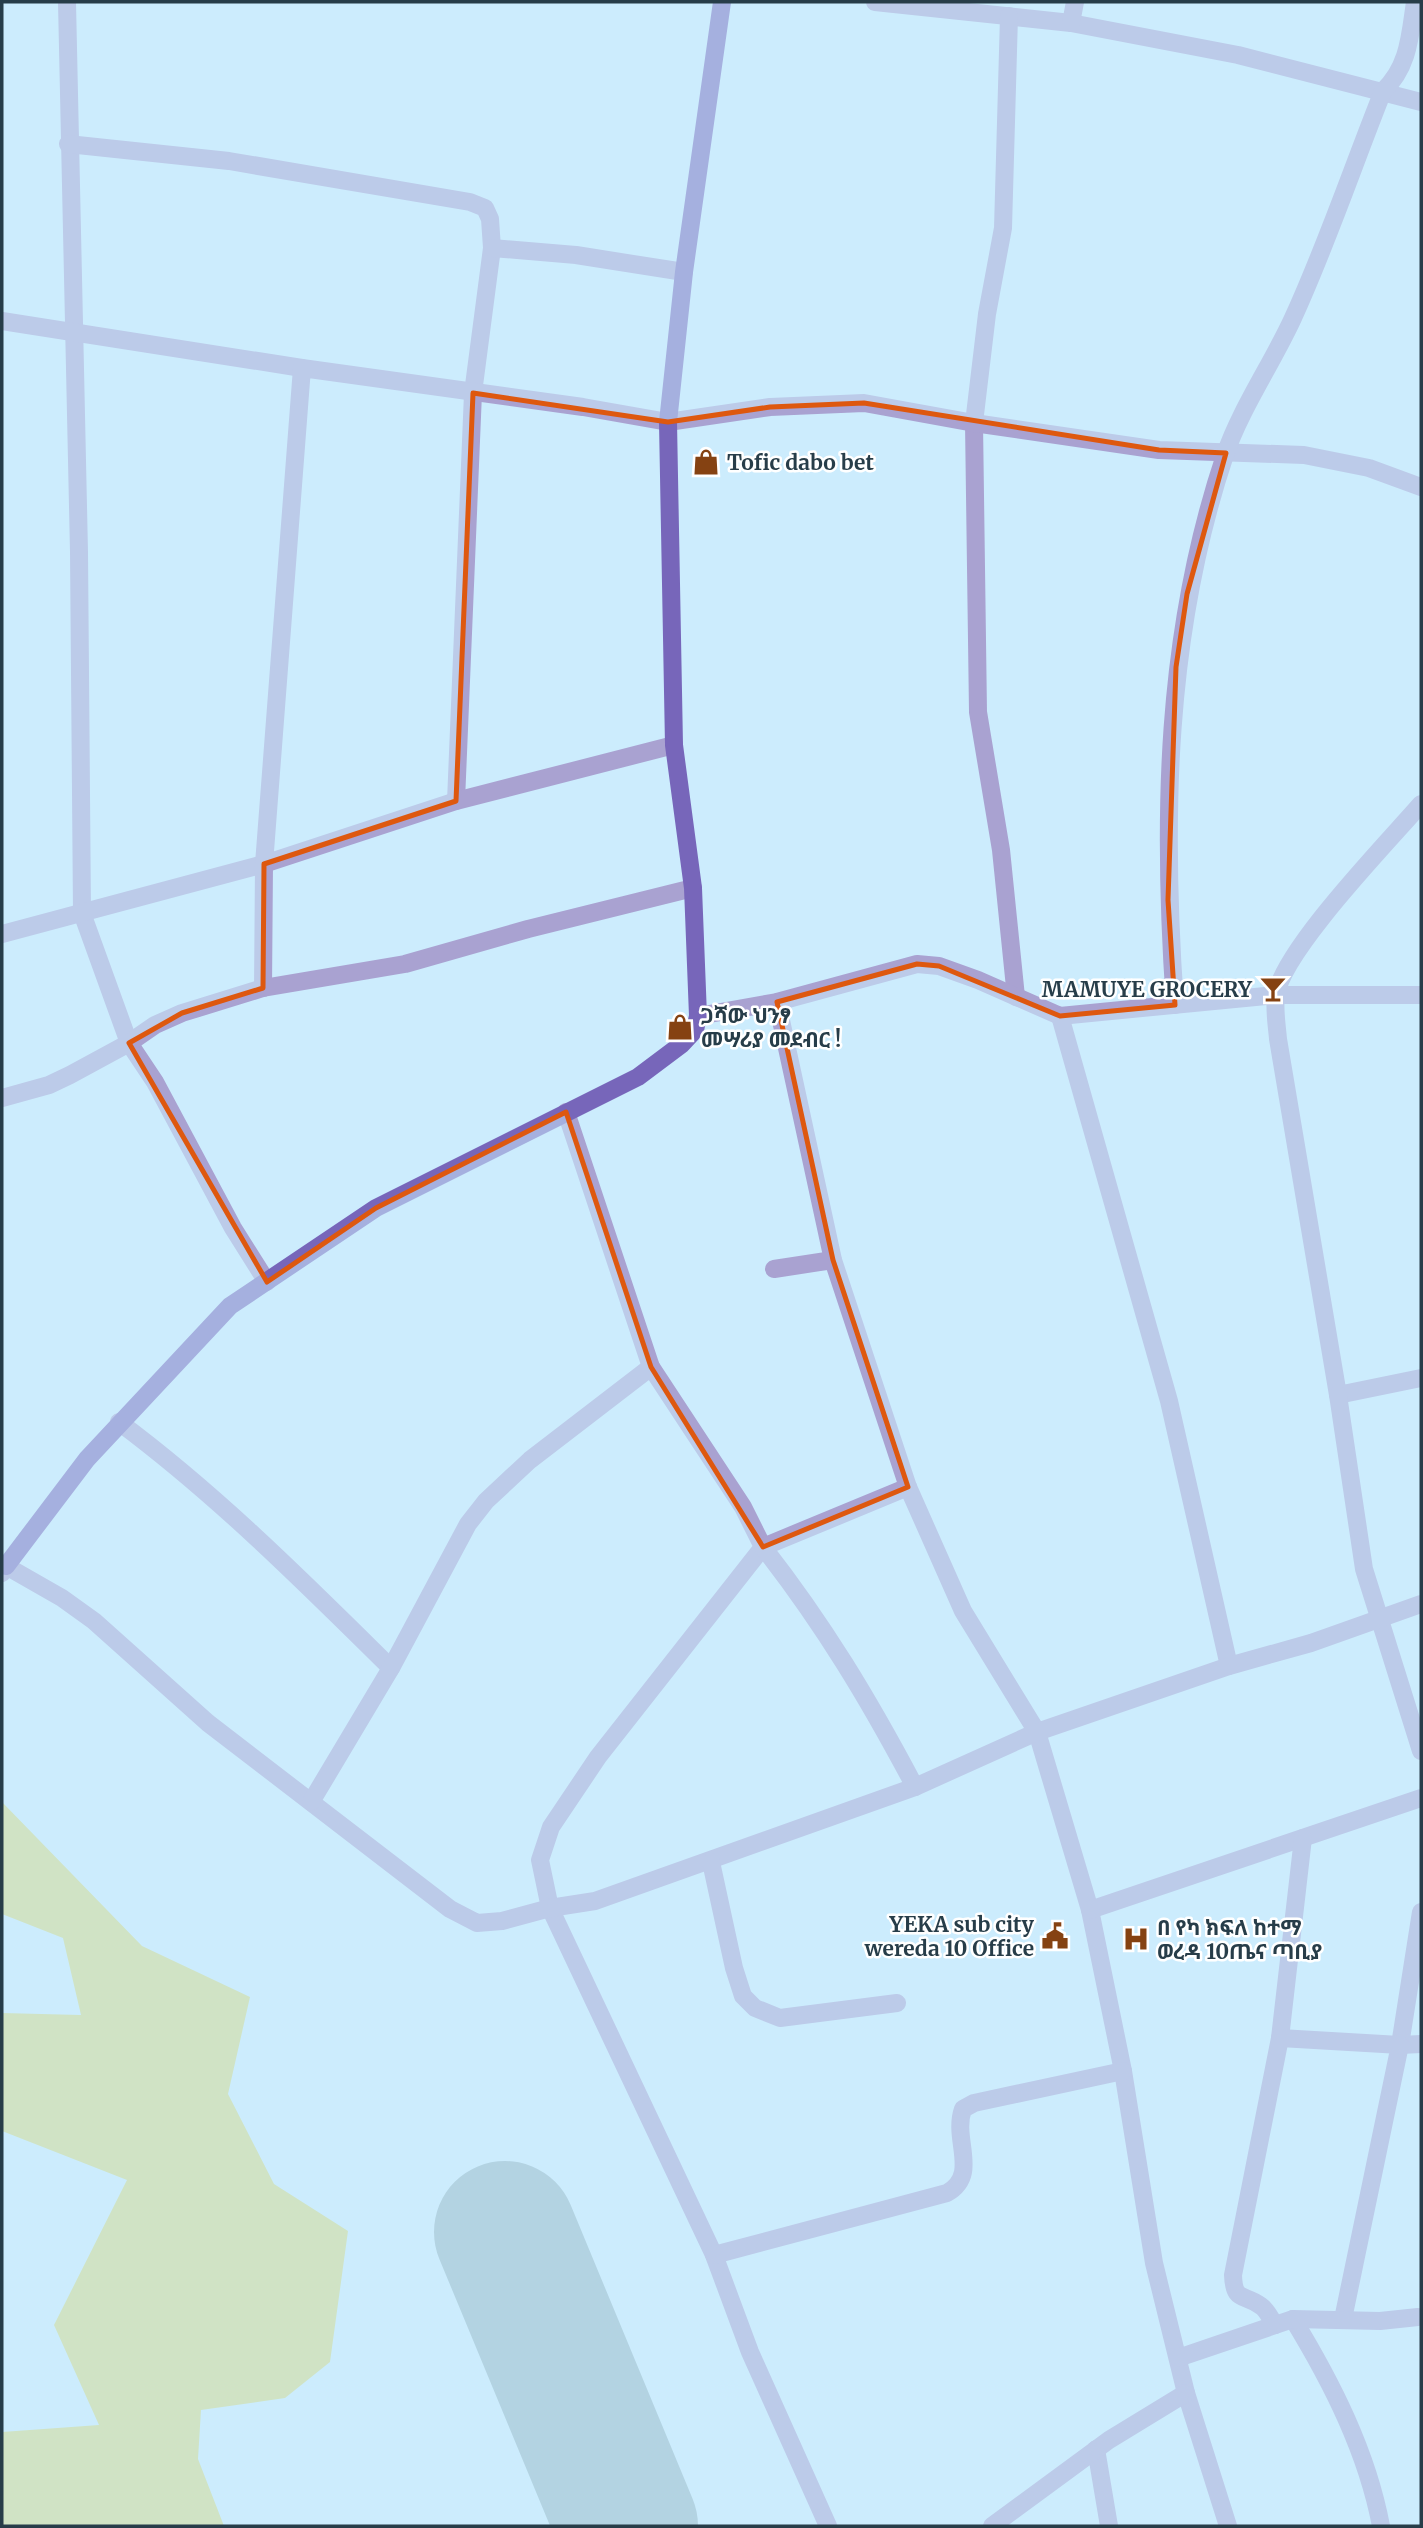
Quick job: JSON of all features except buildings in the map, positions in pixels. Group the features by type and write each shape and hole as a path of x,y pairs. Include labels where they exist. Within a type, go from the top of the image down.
{"main road":[{"path":"4,1569 119,1422 230,1306 376,1208 638,1077 682,1044 695,1030 698,1016 692,888 674,746 668,422 684,272 722,2"}],"street":[{"path":"67,2 82,913 129,1043 155,1082 233,1228 267,1282"},
{"path":"875,2 1072,23 1238,55 1421,102"},
{"path":"1072,23 1075,2"},
{"path":"1175,1005 1168,900 1170,748 1176,667 1187,594 1226,453 1294,316 1383,91 1396,78 1404,64 1415,2"},
{"path":"1009,16 1003,228 987,314 974,423 978,712 1001,850 1016,997"},
{"path":"68,144 229,162 470,202 485,208 490,219 492,248 473,393 456,801"},
{"path":"492,248 576,255 684,272"},
{"path":"2,321 668,422 770,407 864,403 974,423 1159,450 1304,455 1369,468 1421,487"},
{"path":"263,988 264,863 302,368"},
{"path":"2,934 264,863 456,801 674,746"},
{"path":"1421,804 1313,929 1292,960 1276,995 1278,1039 1338,1395 1364,1569 1421,1751"},
{"path":"2,1098 49,1085 129,1043 155,1025 182,1013 263,988 405,964 528,929 692,888"},
{"path":"698,1016 777,1002 917,964 939,967 1060,1017 1276,995 1421,995"},
{"path":"777,1002 833,1260 908,1487 963,1611 1037,1732 1090,1910 1123,2071 1154,2263 1186,2393 1228,2526"},
{"path":"1060,1017 1168,1401 1229,1666"},
{"path":"566,1112 651,1367 743,1507 763,1547 812,1609 842,1655 915,1787"},
{"path":"774,1269 833,1260"},
{"path":"311,1802 391,1668 468,1524 486,1500 530,1460 651,1367"},
{"path":"1338,1395 1421,1378"},
{"path":"119,1422 169,1460 236,1520 391,1668"},
{"path":"828,2526 750,2352 714,2255 550,1908 540,1860 551,1827 598,1757 763,1547 908,1487"},
{"path":"4,1569 62,1598 94,1621 208,1723 450,1909 477,1923 502,1922 550,1908 595,1901 711,1862 915,1787 1037,1732 1229,1666 1311,1643 1421,1604"},
{"path":"1090,1910 1421,1798"},
{"path":"1275,2325 1262,2306 1238,2296 1233,2289 1233,2275 1280,2038 1304,1838"},
{"path":"711,1862 734,1968 743,1996 755,2008 780,2018 897,2003"},
{"path":"1343,2319 1401,2045 1421,1912"},
{"path":"1280,2038 1421,2044"},
{"path":"714,2255 947,2193 959,2186 965,2175 958,2122 963,2109 974,2103 1123,2071"},
{"path":"1178,2358 1293,2319 1380,2321 1418,2317"},
{"path":"1293,2319 1333,2385 1355,2440 1381,2526"},
{"path":"992,2526 1096,2449 1186,2393"},
{"path":"1096,2449 1109,2526"}],"highlighted area":[{"path":"473,393 668,422 770,407 864,403 1159,450 1226,453 1187,594 1176,667 1168,900 1175,1005 1060,1016 939,966 917,964 777,1002 833,1260 908,1487 763,1547 651,1367 566,1112 376,1208 267,1282 129,1043 182,1013 263,988 264,864 456,801"}],"green space":[{"path":"2,1802 142,1946 250,1997 228,2094 274,2184 348,2231 330,2362 285,2398 201,2410 198,2459 224,2526 2,2526 2,2432 99,2425 54,2325 127,2180 2,2131 2,2013 81,2015 63,1938 2,1914"}],"runway":[{"path":"505,2232 627,2526"}],"place":[{"name":"Tofic dabo bet","path":"706,462"},
{"name":"MAMUYE GROCERY","path":"1273,989"},
{"name":"ጋሻው ህንፃ መሣሪያ መደብር !","path":"680,1027"},
{"name":"YEKA sub city wereda 10 Office","path":"1055,1936"},
{"name":"በ የካ ክፍለ ከተማ ወረዳ 10ጤና ጣቢያ","path":"1136,1939"}]}
